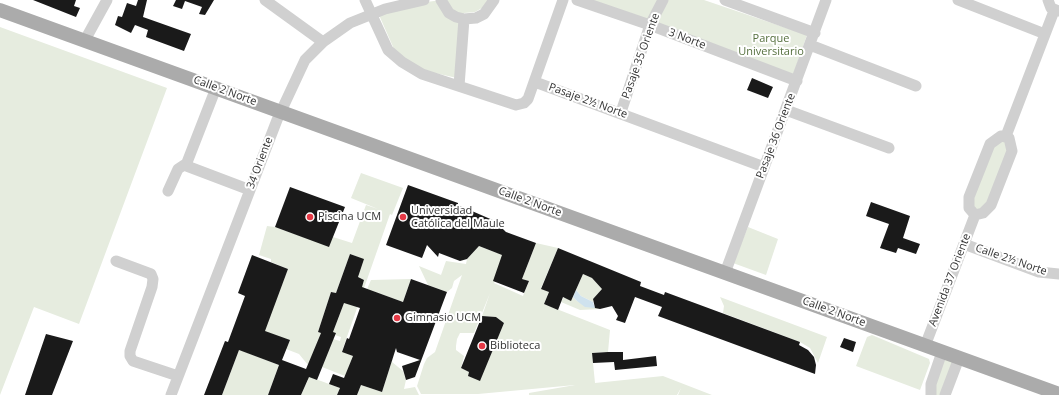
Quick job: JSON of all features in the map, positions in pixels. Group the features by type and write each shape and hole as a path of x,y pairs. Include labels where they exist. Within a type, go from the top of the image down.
{"main road":[{"name":"Calle 2 Norte","path":"0,10 725,272 1051,393"}],"street":[{"path":"85,40 108,0"},
{"name":"Pasaje 2½ Norte","path":"365,0 388,50 402,62 422,74 516,105 521,105 526,102 535,82 621,112 764,167"},
{"name":"34 Oriente","path":"171,395 277,120 302,66 310,54 341,28 372,14 424,0"},
{"path":"441,0 449,13 464,20 476,18 484,14 494,0"},
{"path":"535,82 563,0"},
{"name":"3 Norte","path":"577,0 650,25 796,81"},
{"name":"Pasaje 35 Oriente","path":"621,112 650,25 663,0"},
{"path":"725,0 745,3 815,32"},
{"name":"Pasaje 36 Oriente","path":"725,272 826,0"},
{"path":"958,0 1045,34"},
{"path":"1006,136 1045,34 1057,11 1051,8 1048,0"},
{"path":"268,1 323,42"},
{"path":"459,86 464,20"},
{"path":"810,45 916,86"},
{"path":"168,191 178,169 186,165 216,88"},
{"path":"786,110 889,148"},
{"path":"1006,136 1011,142 1012,151 996,192 987,210 975,215 969,208 969,197 990,144 996,137 1006,136"},
{"path":"186,165 250,190"},
{"name":"Avenida 37 Oriente","path":"925,346 975,215"},
{"name":"Calle 2½ Norte","path":"964,244 1039,272 1059,274"},
{"path":"116,261 151,274 153,279 130,351 130,356 133,361 178,376"},
{"path":"931,395 931,384 942,352"},
{"path":"945,395 959,358"}],"green space":[{"path":"441,0 490,0 482,8 475,12 464,13 457,78 426,71 406,61 394,49 379,15 413,4"},
{"name":"Parque Universitario","path":"585,0 704,0 807,35 793,75"},
{"path":"0,27 167,88 79,324 34,307 0,395"},
{"path":"993,140 1011,142 991,205 979,215 969,197"},
{"path":"361,173 403,188 392,215 390,214 342,351 353,356 345,376 322,367 333,339 340,341 341,337 335,335 336,333 333,332 344,303 363,283 364,280 358,277 363,259 350,254 336,293 331,292 318,332 321,333 308,365 299,354 286,349 253,327 268,321 288,269 271,262 271,259 259,255 267,226 275,227 329,246 333,237 352,243 366,205 378,209 351,198"},
{"path":"748,227 778,239 766,275 733,263"},
{"path":"506,232 511,234 494,283 523,296 529,281 522,279 536,243 558,248 541,288 549,292 544,304 610,330 608,352 592,353 595,383 663,376 712,395 678,395 681,388 677,395 529,395 529,393 575,385 478,394 421,394 417,386 424,364 427,358 435,352 462,275 454,281 452,288 447,292 428,285 419,266 441,275 446,261 466,264 467,259 479,246 497,253","holes":["490,293 482,316 496,317 504,323 480,380 468,376 469,372 461,368 464,356 456,350 456,346 460,333 474,333"]},
{"path":"583,274 592,278 602,289 593,299 593,302 581,296 576,290"},
{"path":"411,279 403,302 367,289 371,280"},
{"path":"564,297 571,300 573,297 577,301 600,309 580,310 561,302"},
{"path":"720,297 827,337 818,363 810,348 800,342 723,313 724,306"},
{"path":"872,335 929,359 930,363 920,390 856,366 867,337"},
{"path":"240,347 240,350 279,365 268,395 222,395"},
{"path":"942,352 959,358 945,395 931,395"},
{"path":"394,354 392,362 403,371 406,380 404,389 415,387 419,395 357,395 361,385 382,392"},
{"path":"283,367 340,388 337,395 301,395 308,380"}],"water":[{"path":"576,290 581,296 593,302 595,308 585,307 577,301 573,297"}],"building":[{"path":"33,0 76,0 74,6 80,8 76,17"},
{"path":"138,0 147,0 143,17 191,34 184,51 146,37 148,30 135,25 131,33 115,25 118,16 122,17 127,3 136,6"},
{"path":"176,0 214,0 205,15 199,14 202,7 185,1 182,9 173,6"},
{"path":"752,78 773,87 768,98 747,90"},
{"path":"408,185 458,203 458,205 495,221 506,232 536,243 522,279 529,281 524,293 493,281 502,255 479,246 467,259 460,261 439,253 438,257 427,245 422,258 386,245"},
{"name":"Piscina UCM","path":"290,187 345,207 329,247 275,227"},
{"path":"871,202 910,216 903,238 920,244 916,254 898,248 896,253 880,248 889,224 866,216"},
{"path":"558,248 641,282 640,286 664,295 665,292 800,342 799,345 808,350 814,357 816,365 815,374 658,316 662,307 635,297 625,323 616,320 618,316 612,306 600,309 595,308 593,299 602,289 592,278 583,274 571,301 563,297 558,310 544,304 549,292 541,289"},
{"path":"350,254 364,259 358,277 364,280 362,287 403,302 411,279 447,292 415,377 406,380 402,366 420,360 397,352 396,348 382,392 361,385 357,395 337,395 340,388 329,384 333,374 344,378 353,356 342,352 347,338 349,339 360,308 344,303 333,332 336,333 317,380 309,377 301,395 268,395 279,365 239,350 222,395 204,395 225,341 228,342 245,296 238,293 252,255 288,269 265,331 290,340 282,360 306,369 321,333 318,332 331,292 336,293"},
{"name":"Biblioteca","path":"482,316 496,317 504,323 480,381 468,376 469,372 461,368"},
{"path":"46,334 73,341 52,395 25,395"},
{"path":"844,338 856,342 853,352 840,347"},
{"path":"623,352 623,360 656,356 657,366 615,370 614,362 593,363 592,353"}],"place":[{"name":"Piscina UCM","path":"310,217"},
{"name":"Universidad Católica del Maule","path":"403,217"},
{"name":"Gimnasio UCM","path":"397,318"},
{"name":"Biblioteca","path":"482,346"}]}
